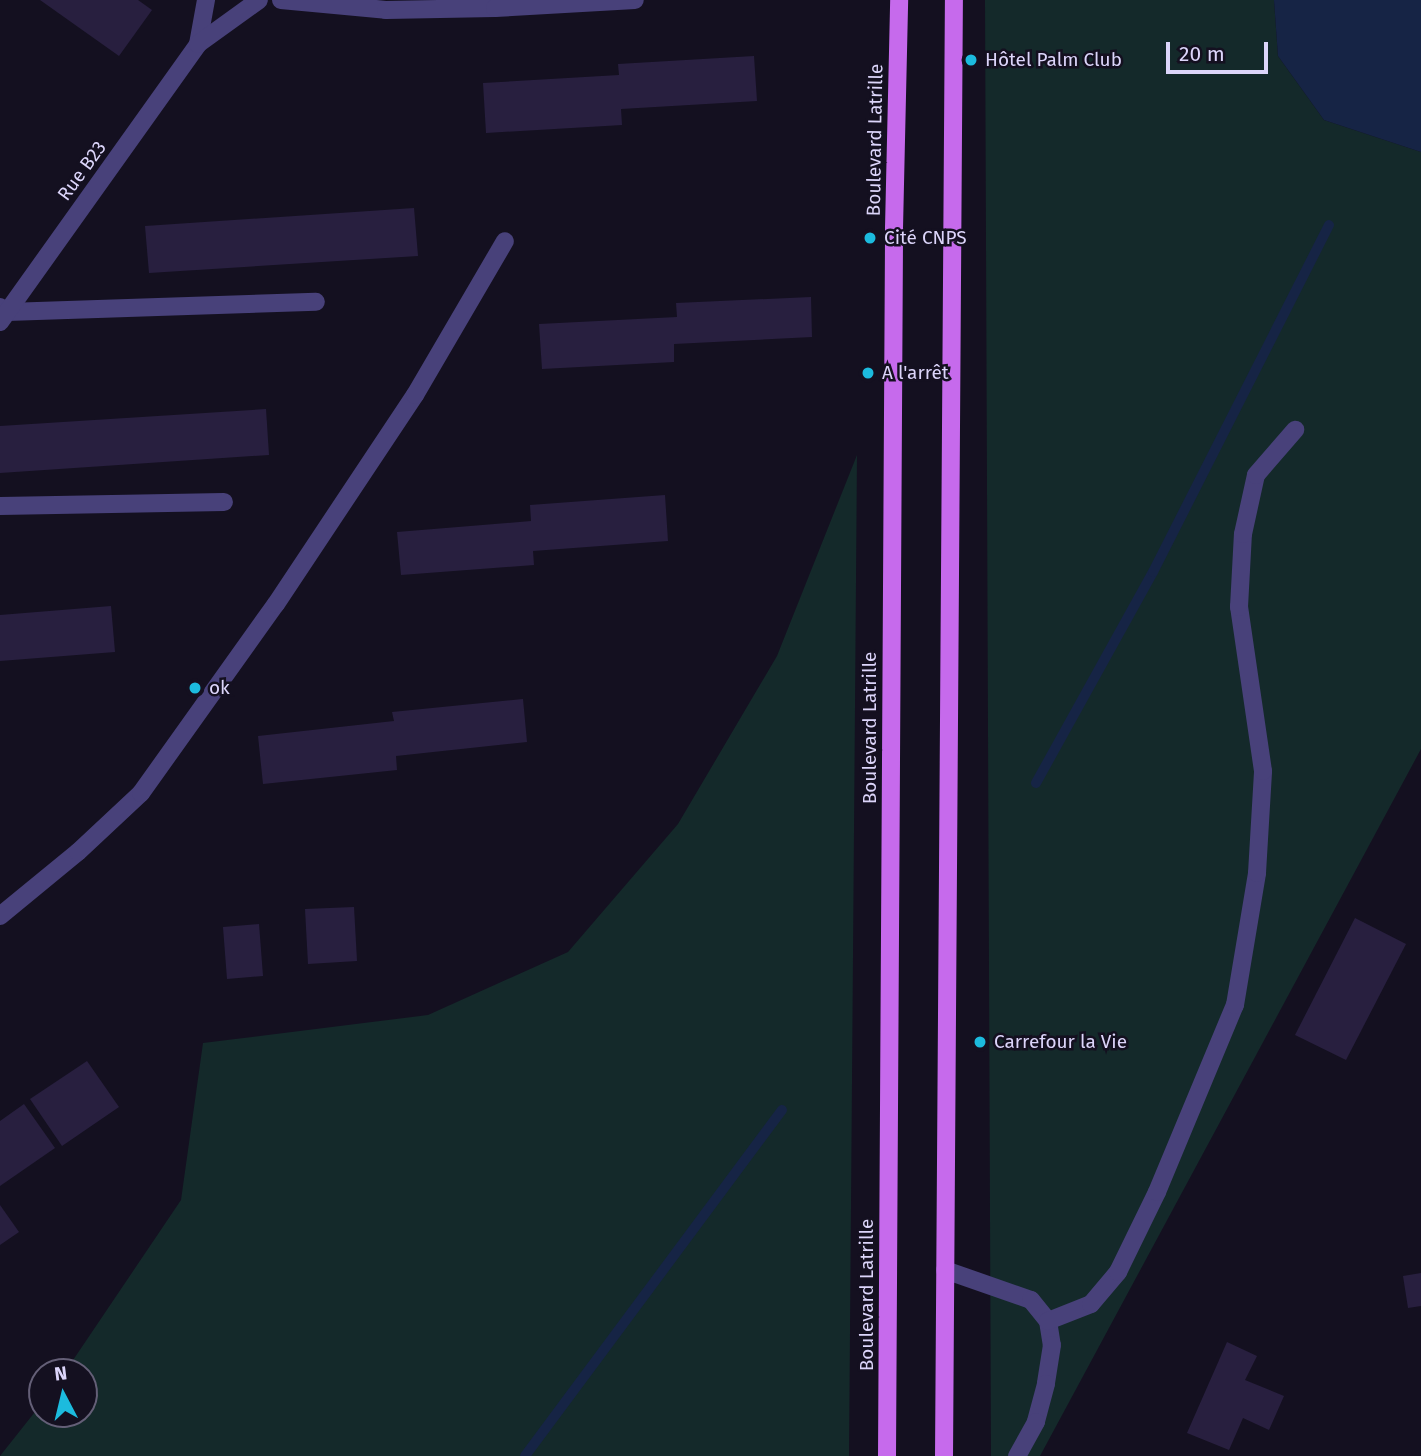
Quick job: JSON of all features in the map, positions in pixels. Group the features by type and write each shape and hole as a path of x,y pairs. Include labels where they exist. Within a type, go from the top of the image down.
{"main road":[{"name":"Boulevard Latrille","path":"887,1456 894,242 900,0"},
{"path":"944,1456 954,0"}],"street":[{"path":"198,44 206,0"},
{"path":"198,44 259,0"},
{"path":"281,0 387,9 495,8 635,0"},
{"name":"Rue B23","path":"2,313 198,44"},
{"path":"0,915 78,852 141,793 276,604 407,407 505,241"},
{"path":"2,313 316,302"},
{"path":"1048,1321 1091,1304 1118,1272 1157,1192 1235,1005 1257,873 1263,771 1239,607 1243,534 1256,475 1295,429"},
{"path":"0,506 224,502"},
{"path":"945,1270 1031,1300 1048,1321 1052,1345 1046,1384 1036,1422 1017,1456"}],"green space":[{"path":"985,0 1274,0 1278,56 1324,120 1421,152 1421,749 1040,1456 991,1456"},
{"path":"857,455 849,1456 0,1456 28,1421 28,1428 98,1428 98,1358 74,1358 181,1200 203,1043 428,1015 568,952 678,824 777,656"}],"water":[{"path":"1274,0 1421,0 1421,152 1324,120 1278,56"}],"building":[{"path":"40,0 138,0 152,10 119,56"},
{"path":"754,56 757,101 621,109 622,125 486,133 483,83 619,75 618,64"},
{"path":"414,208 418,256 149,273 145,226"},
{"path":"811,297 812,337 674,344 674,362 542,369 539,324 677,317 676,303"},
{"path":"266,409 269,455 0,473 0,426"},
{"path":"665,495 668,541 533,551 534,565 401,575 397,532 531,521 530,505"},
{"path":"111,606 115,652 0,661 0,615"},
{"path":"523,699 527,742 396,756 397,770 263,784 258,736 394,721 392,712"},
{"path":"354,907 357,961 308,964 305,909"},
{"path":"1355,918 1406,944 1346,1060 1295,1035"},
{"path":"259,924 263,976 227,979 223,927"},
{"path":"87,1061 119,1107 62,1146 30,1099"},
{"path":"24,1104 55,1148 0,1186 0,1121"},
{"path":"0,1205 19,1232 0,1245"},
{"path":"1421,1273 1421,1306 1408,1308 1403,1276"},
{"path":"1227,1342 1257,1356 1245,1380 1284,1396 1269,1430 1243,1418 1229,1450 1187,1433"}],"waterway":[{"path":"1036,783 1153,572 1329,225"},
{"path":"525,1456 782,1110"}],"place":[{"name":"Hôtel Palm Club","path":"971,60"},
{"name":"Cité CNPS","path":"870,238"},
{"name":"A l'arrêt","path":"868,373"},
{"name":"ok","path":"195,688"},
{"name":"Carrefour la Vie","path":"980,1042"}]}
